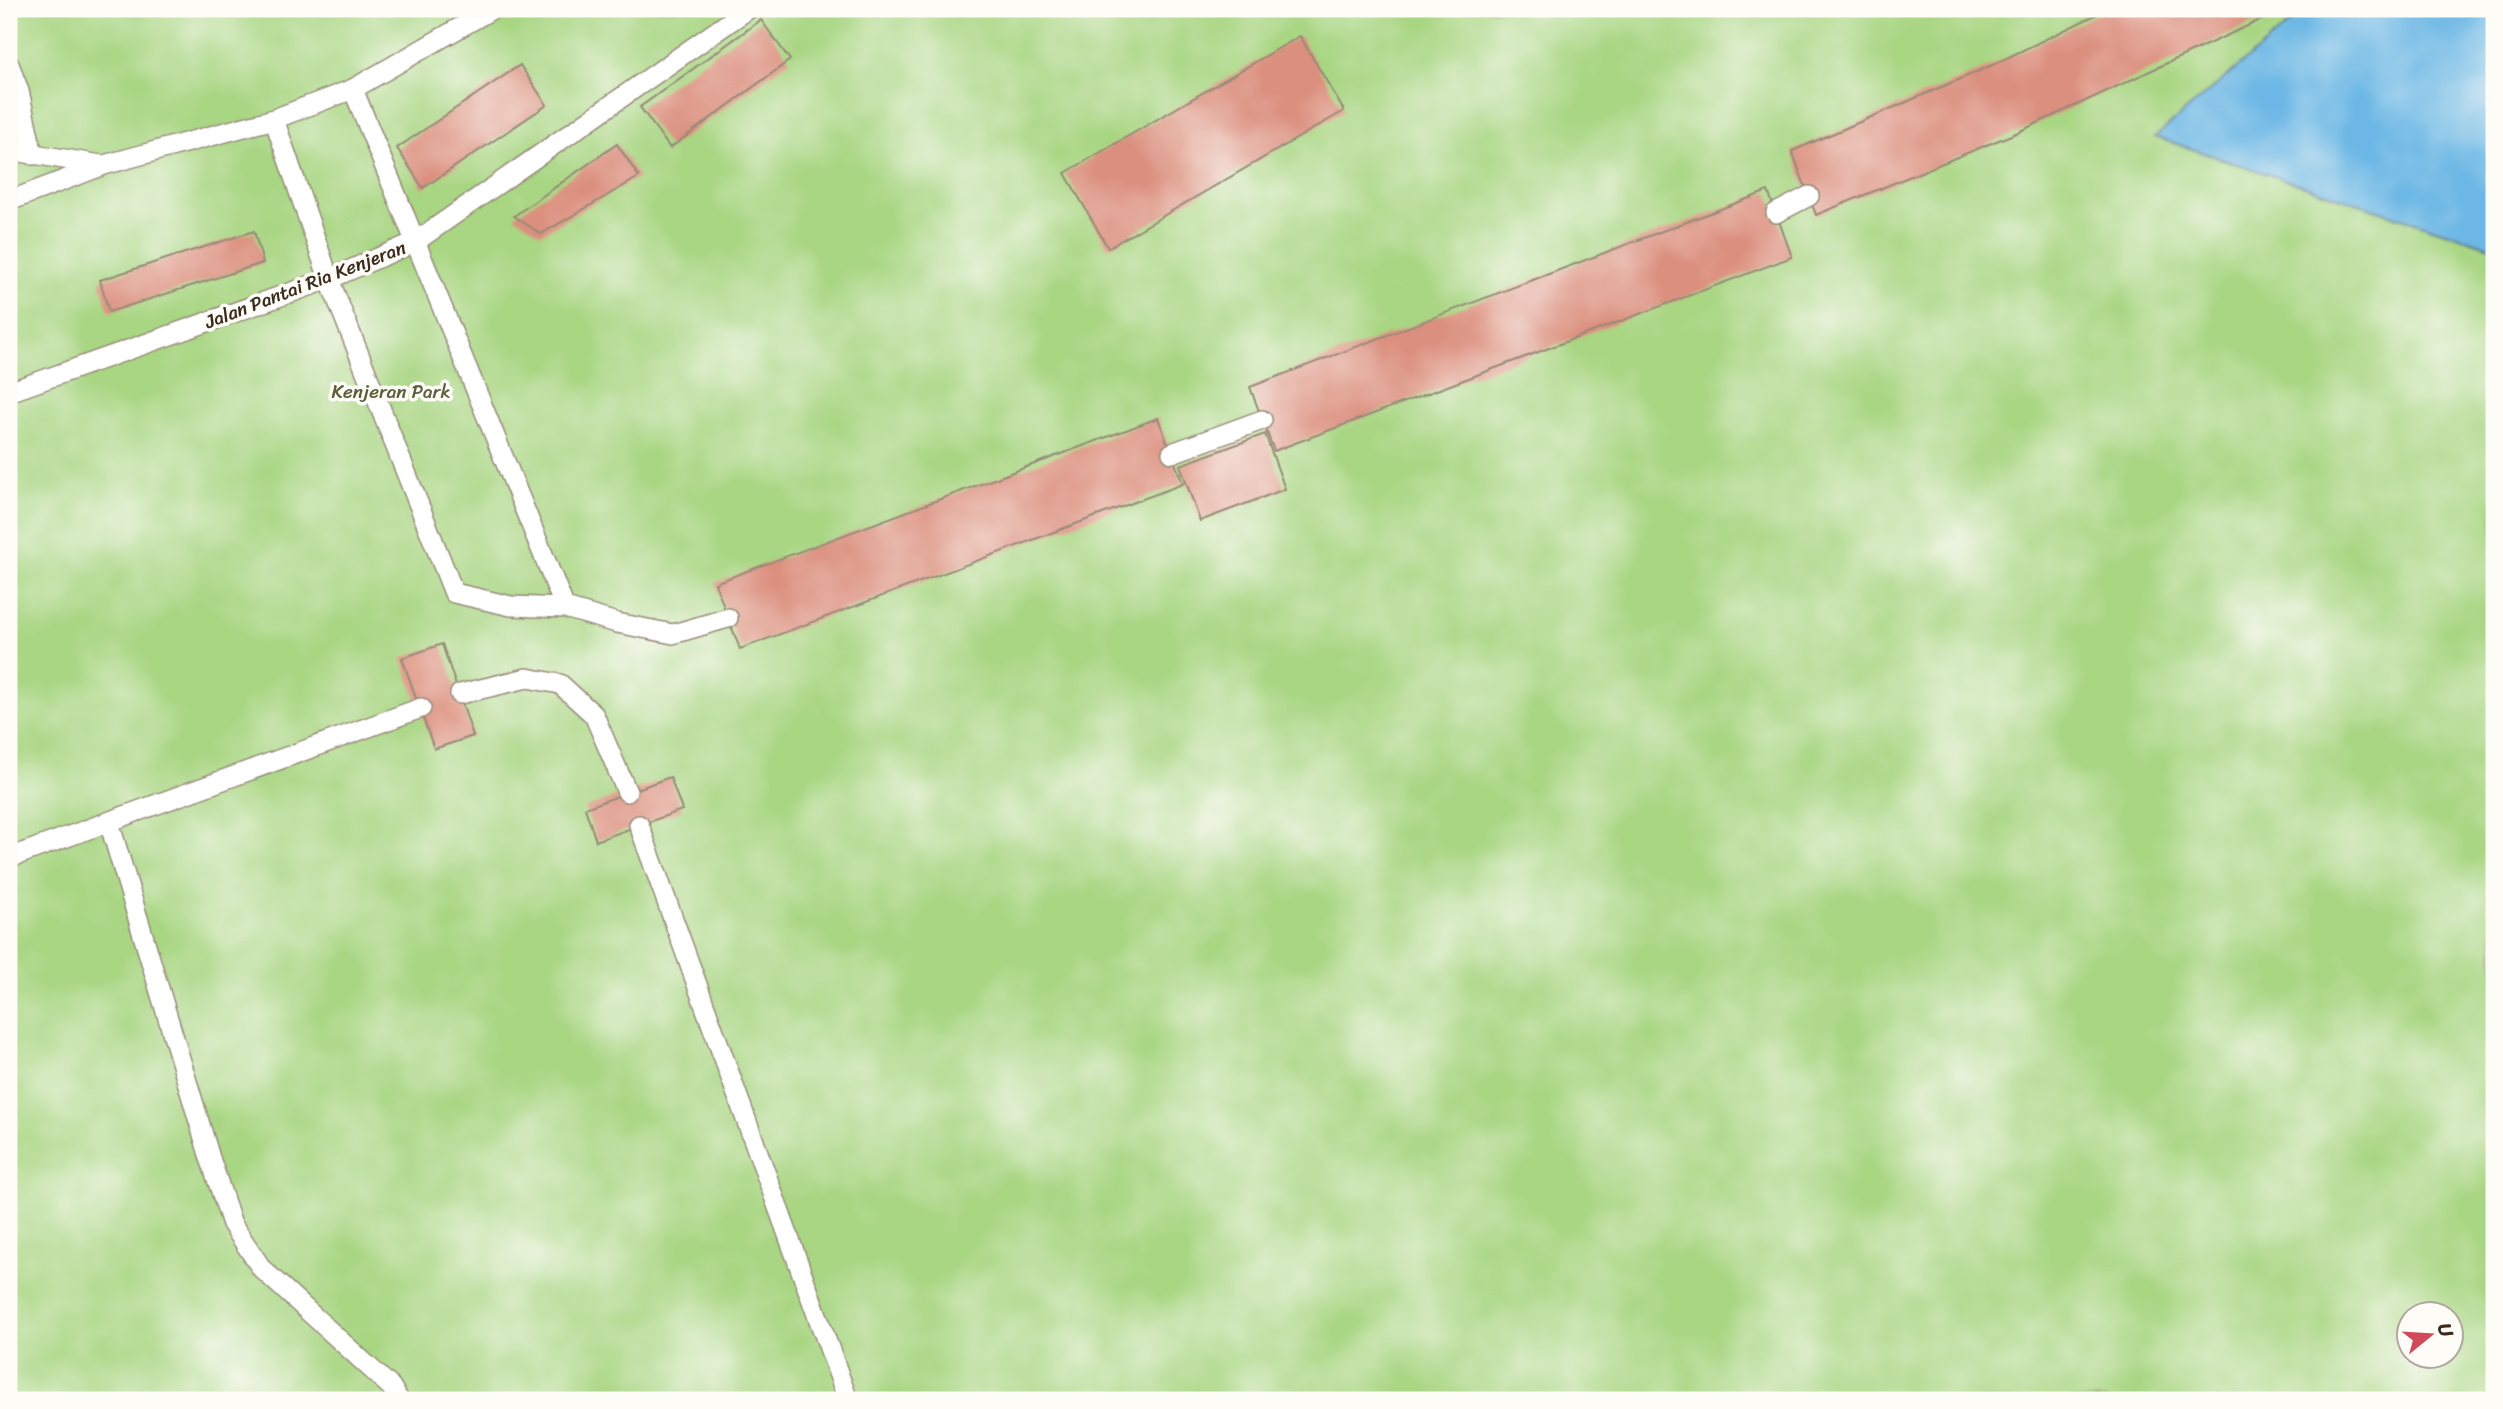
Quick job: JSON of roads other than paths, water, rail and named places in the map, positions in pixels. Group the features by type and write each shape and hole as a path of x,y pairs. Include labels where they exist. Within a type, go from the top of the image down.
{"lane":[{"path":"9,201 104,165 274,119 353,89 492,9"},
{"name":"Jalan Pantai Ria Kenjeran","path":"9,393 329,279 415,242 748,9"},
{"path":"9,64 19,91 33,155"},
{"path":"353,89 565,608"},
{"path":"274,119 329,279 454,593 511,606 565,608 673,634 728,618"},
{"path":"9,150 104,165"},
{"path":"1776,213 1810,196"},
{"path":"1171,453 1262,420"},
{"path":"460,694 527,678 560,684 594,715 627,792"},
{"path":"9,858 421,708"},
{"path":"109,822 232,1224 262,1269 391,1387 399,1400"},
{"path":"639,825 848,1400"}],"water":[{"path":"2307,9 2494,9 2494,248 2155,137"}],"park label":[{"name":"Kenjeran Park","path":"391,391"}]}
